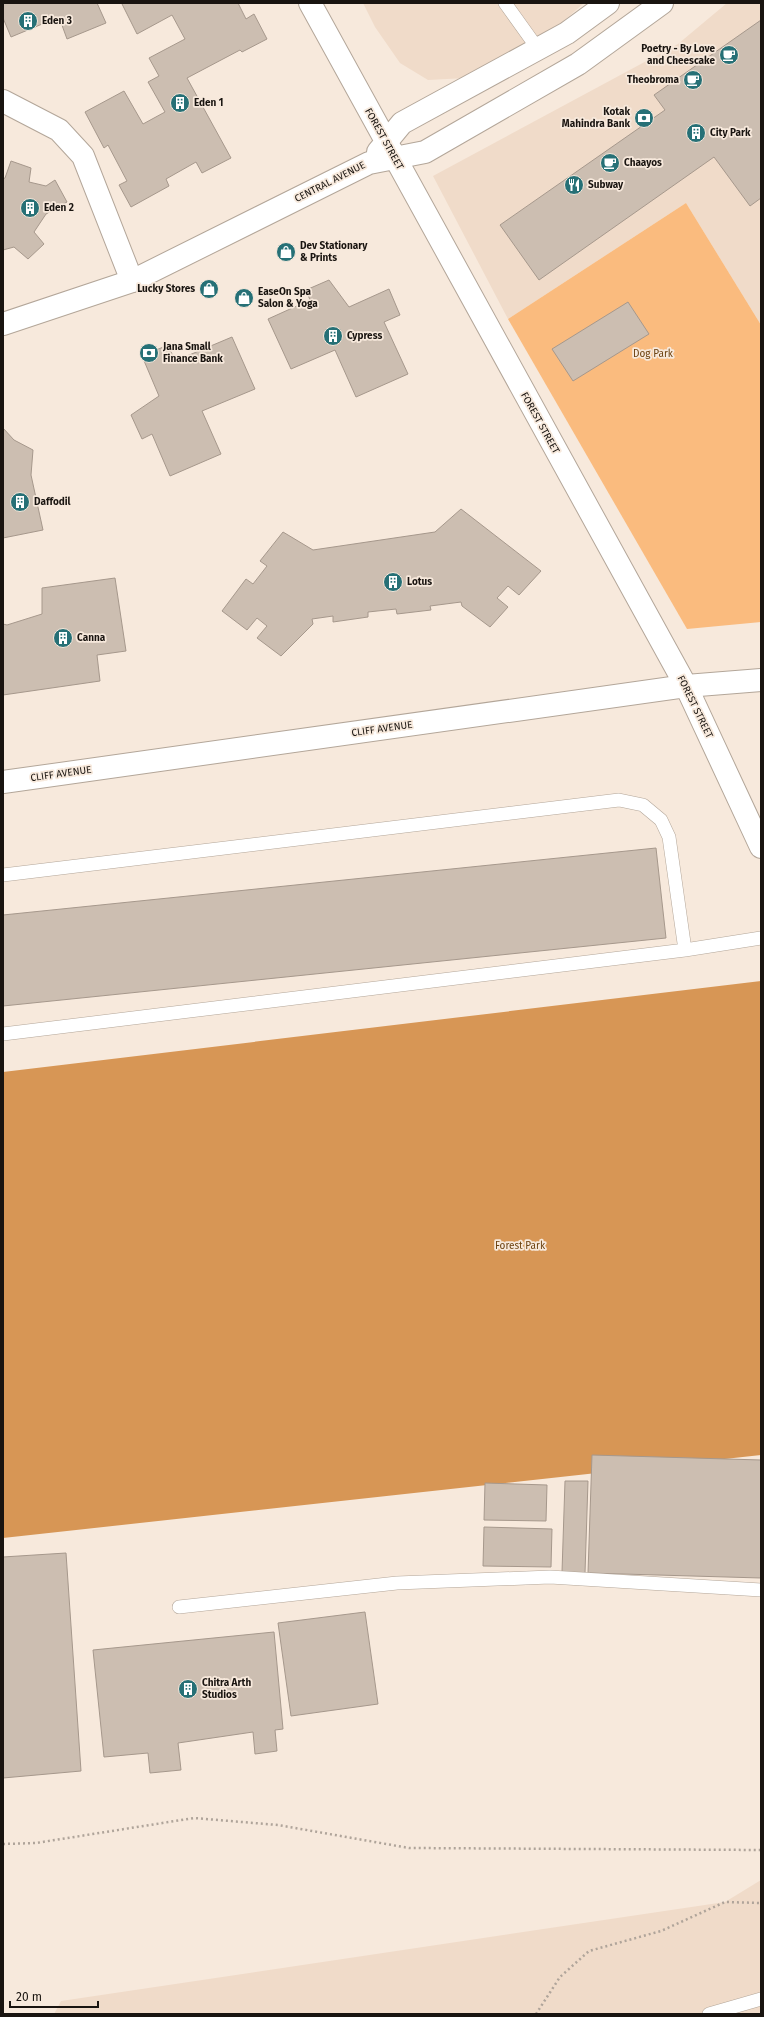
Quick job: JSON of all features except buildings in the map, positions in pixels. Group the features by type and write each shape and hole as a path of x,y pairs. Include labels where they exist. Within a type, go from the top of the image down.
{"street":[{"name":"FOREST STREET","path":"310,3 686,686 761,848"},
{"path":"608,3 567,33 402,124 390,150 425,152 578,64 662,3"},
{"path":"589,17 607,42"},
{"path":"3,101 59,130 83,156 132,281"},
{"name":"CENTRAL AVENUE","path":"3,324 132,281 390,150"},
{"name":"CLIFF AVENUE","path":"3,782 686,686 761,680"}],"lane":[{"path":"505,3 538,49"},
{"path":"3,875 619,800 643,805 662,820 669,837 685,950"},
{"path":"3,1034 685,950 761,938"},
{"path":"178,1607 397,1583 550,1577 761,1590"},
{"path":"709,2014 761,1999"}],"path":[{"path":"3,1844 36,1843 194,1818 278,1825 409,1848 761,1850"},
{"path":"536,2014 560,1977 589,1952 661,1931 725,1902 761,1903"}],"shaded area":[{"path":"363,3 584,3 549,34 466,78 428,80 400,63 375,27"},
{"path":"727,3 761,3 761,325 686,203 508,319 433,176 678,44"},
{"path":"761,1880 761,2014 54,2014 61,2001 725,1902"}],"green space":[{"name":"Dog Park","path":"686,203 761,325 761,622 687,629 508,319"},
{"name":"Forest Park","path":"761,981 761,1455 3,1538 3,1072"}],"place":[{"name":"Eden 3","path":"28,21"},
{"name":"Poetry - By Love and Cheescake","path":"729,55"},
{"name":"Theobroma","path":"693,80"},
{"name":"Eden 1","path":"180,103"},
{"name":"Kotak Mahindra Bank","path":"644,118"},
{"name":"City Park","path":"696,133"},
{"name":"Chaayos","path":"610,163"},
{"name":"Subway","path":"574,185"},
{"name":"Eden 2","path":"30,208"},
{"name":"Dev Stationary & Prints","path":"286,252"},
{"name":"Lucky Stores","path":"209,289"},
{"name":"EaseOn Spa Salon & Yoga","path":"244,298"},
{"name":"Cypress","path":"333,336"},
{"name":"Jana Small Finance Bank","path":"149,353"},
{"name":"Daffodil","path":"20,502"},
{"name":"Lotus","path":"393,582"},
{"name":"Canna","path":"63,638"},
{"name":"Chitra Arth Studios","path":"188,1689"}]}
